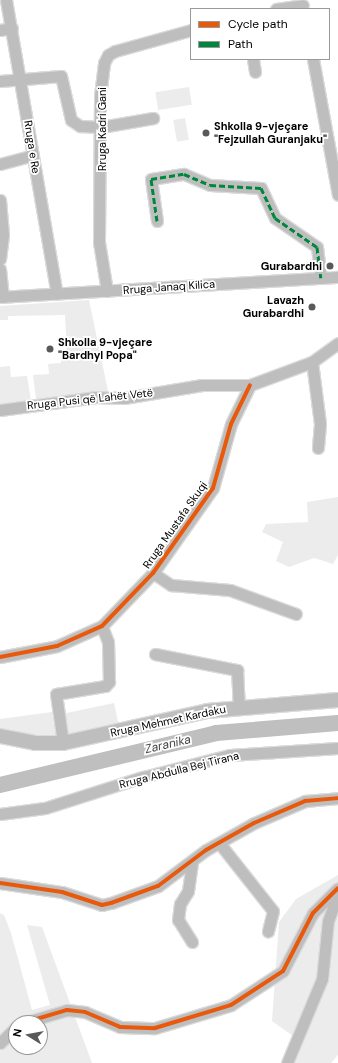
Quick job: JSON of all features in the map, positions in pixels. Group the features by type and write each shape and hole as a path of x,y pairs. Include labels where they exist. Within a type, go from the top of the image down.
{"main road":[{"name":"Rruga Mehmet Kardaku","path":"0,736 35,743 63,743 239,707 338,700"}],"street":[{"name":"Rruga e Re","path":"6,0 21,78 57,294"},
{"path":"283,8 303,5"},
{"path":"0,30 12,28"},
{"name":"Rruga Kadri Gani","path":"107,291 99,242 101,127 100,96 108,55 190,30"},
{"path":"253,60 255,72"},
{"path":"313,60 338,191"},
{"path":"0,81 21,78 62,76 74,124 101,127 152,118"},
{"path":"0,164 34,154"},
{"path":"157,222 151,178 184,174 210,185 261,188 275,218 317,247 322,278"},
{"path":"0,200 3,235 0,259"},
{"path":"0,269 2,297"},
{"name":"Rruga Janaq Kilica","path":"2,297 338,277"},
{"name":"Rruga Pusi që Lahët Vetë","path":"0,410 96,397 124,398 202,385 250,385 312,362 338,343"},
{"path":"312,362 320,424 318,448"},
{"name":"Rruga Mustafa Skuqi","path":"0,657 57,646 102,626 153,574 214,488 231,424 250,385"},
{"path":"153,574 170,585 230,590 296,614"},
{"path":"63,743 56,693 105,686 109,682 108,642 102,626"},
{"path":"155,654 237,670 239,707"},
{"name":"Rruga Abdulla Bej Tirana","path":"0,814 45,808 143,777 230,755 338,748"},
{"path":"0,882 62,892 102,905 158,886 206,850 220,844 254,823 306,802 338,798"},
{"path":"220,844 273,911 268,931"},
{"path":"192,862 188,891 180,904 178,920 192,942"},
{"path":"48,1016 67,1010 85,1012 120,1028 155,1028 231,1004 283,971 313,913 338,888"},
{"path":"287,1063 322,979 328,920 338,893"},
{"path":"0,1043 8,1035"}],"shaded area":[{"path":"189,87 192,105 158,110 155,92"},
{"path":"185,118 189,140 177,142 173,120"},
{"path":"89,300 108,391 36,399 33,375 49,374 48,364 61,363 61,356 67,355 65,315 8,316 8,320 0,320 0,306"},
{"path":"10,366 11,377 27,376 31,400 0,404 0,367"},
{"path":"338,497 338,555 333,564 314,558 289,567 276,561 283,542 262,532 266,524 308,522 307,502"},
{"path":"114,703 119,726 69,737 64,714"},
{"path":"52,712 56,737 0,730 0,719"},
{"path":"338,875 338,1055 331,1063 284,1063 293,1036 272,1021 279,922 296,899"},
{"path":"0,913 4,915 11,933 32,1010 50,1005 27,925 42,927 92,1063 0,1063"}],"waterway":[{"name":"Zaranika","path":"0,785 216,733 338,723"}],"marked path":[{"path":"157,221 151,179 184,174 210,185 261,188 275,218 317,247 321,278"}],"cycle path":[{"path":"0,657 57,646 102,626 153,573 213,488 231,424 250,385"},
{"path":"0,883 62,892 102,905 111,903 158,886 206,850 254,823 305,801 338,798"},
{"path":"48,1016 67,1010 85,1012 120,1027 155,1028 231,1005 283,971 313,913 338,888"}],"place":[{"name":"Shkolla 9-vjeçare \"Fejzullah Guranjaku\"","path":"206,133"},
{"name":"Gurabardhi","path":"330,266"},
{"name":"Lavazh Gurabardhi","path":"312,307"},
{"name":"Shkolla 9-vjeçare \"Bardhyl Popa\"","path":"50,349"}]}
